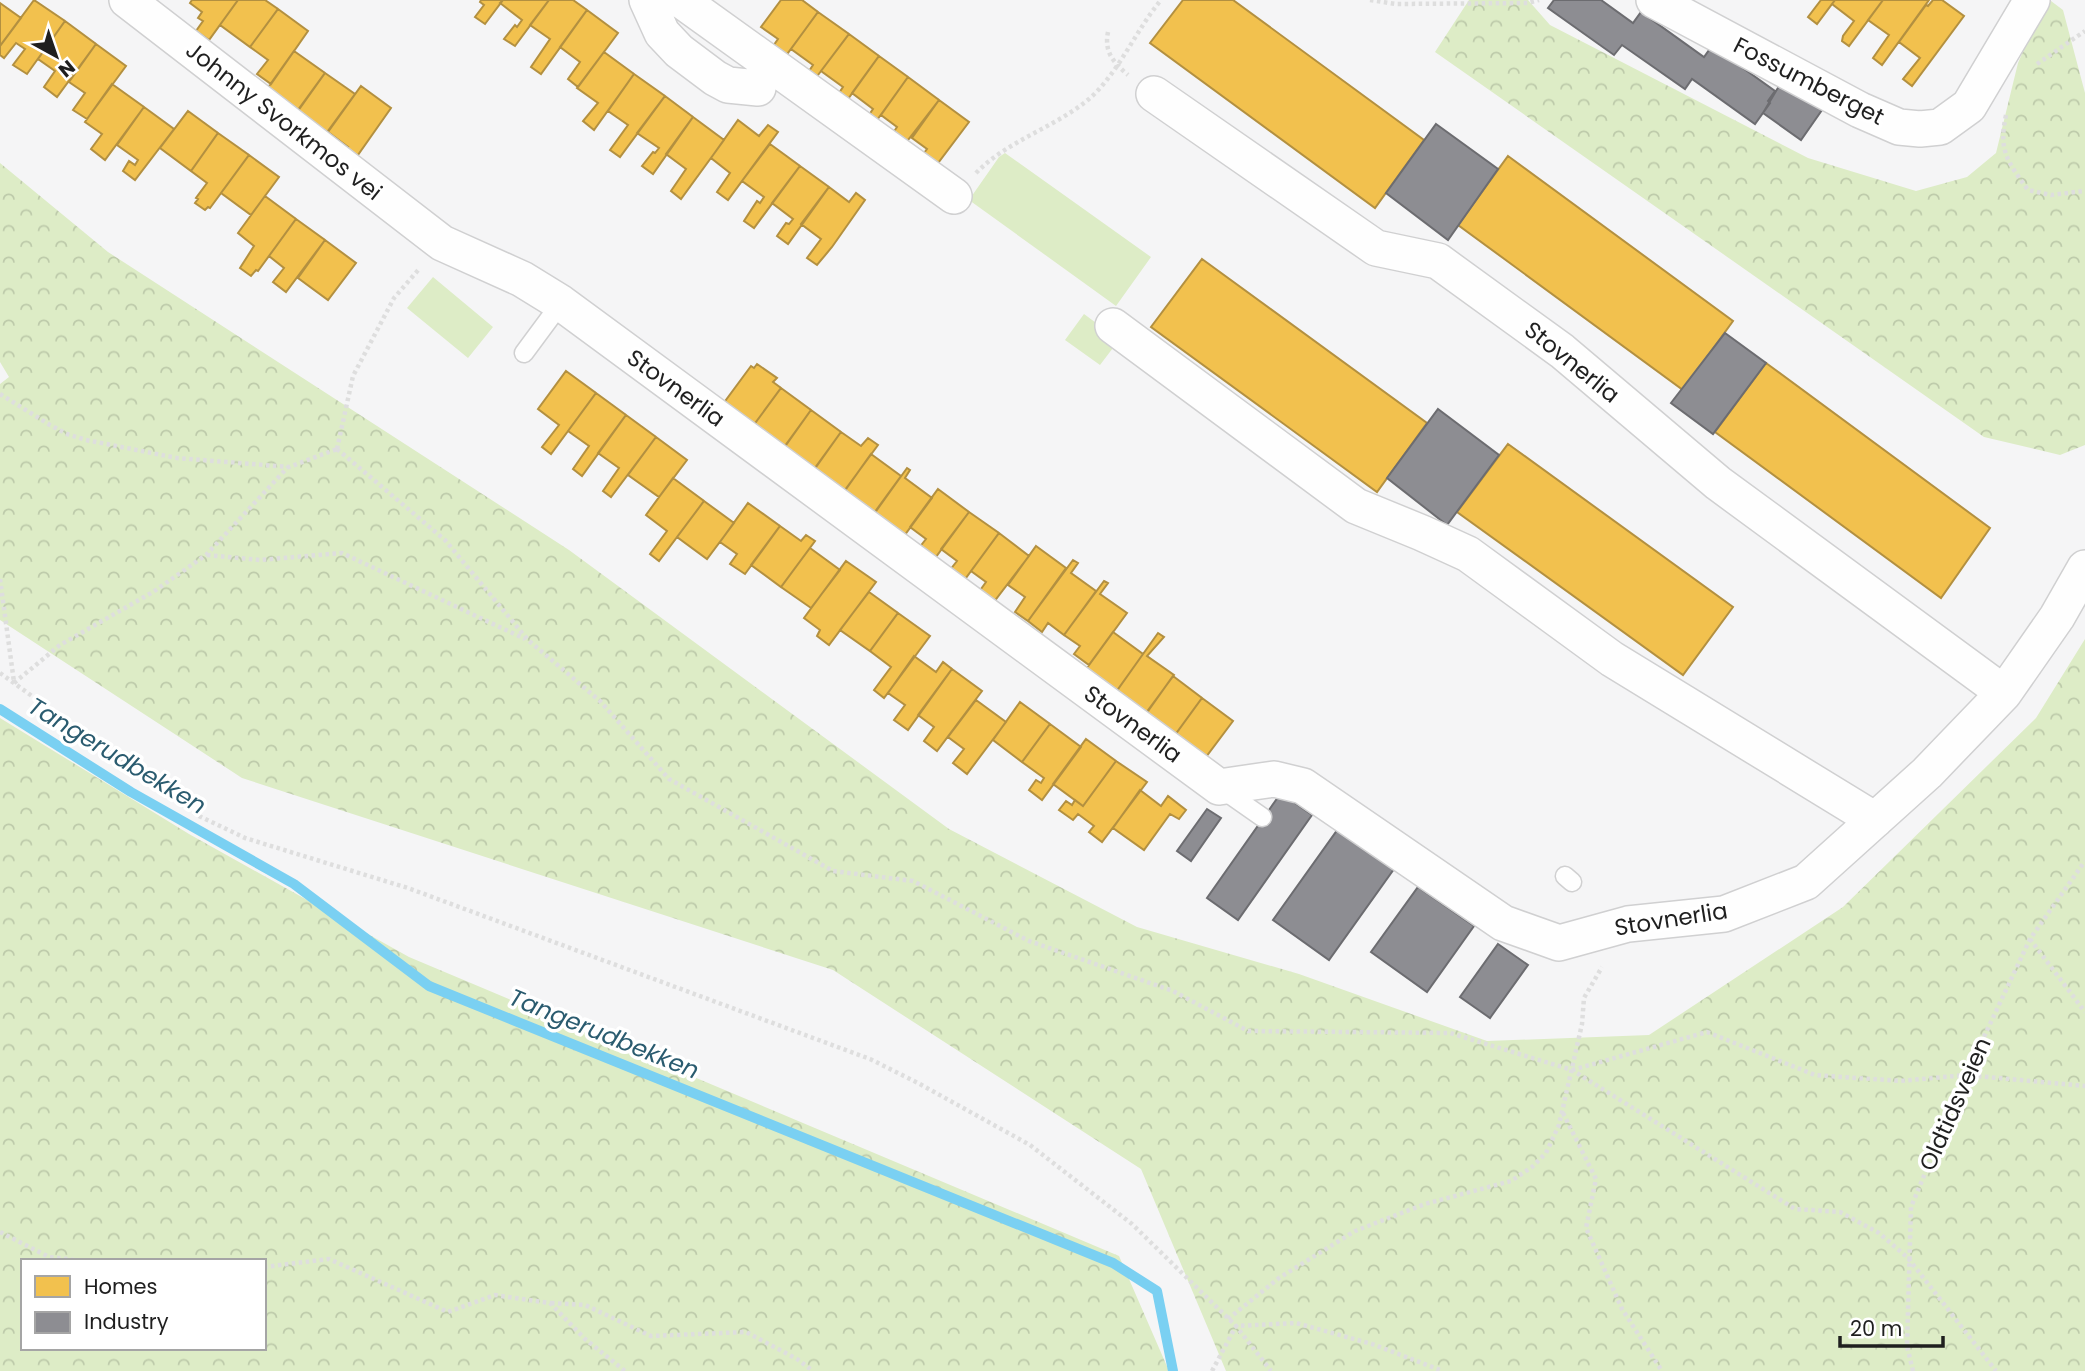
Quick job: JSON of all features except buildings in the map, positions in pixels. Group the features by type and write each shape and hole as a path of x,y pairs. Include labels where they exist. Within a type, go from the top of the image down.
{"street":[{"name":"Johnny Svorkmos vei","path":"127,0 442,243"},
{"path":"647,0 662,33 679,51 728,85 758,88"},
{"path":"681,0 954,196"},
{"name":"Fossumberget","path":"1654,0 1860,110 1899,127 1920,129 1940,127 1969,106 2032,0"},
{"name":"Stovnerlia","path":"1154,94 1376,248 1438,261 1562,351 1718,483 2004,692"},
{"name":"Stovnerlia","path":"442,243 522,279 561,303 1219,787 1274,779 1303,786 1503,923 1559,943 1628,924 1724,914 1806,882 1927,773 2004,692 2057,617 2085,568"},
{"path":"1113,326 1356,506 1468,554 1612,659 1875,820"}],"lane":[{"path":"524,353 561,303"},
{"path":"1219,787 1262,817"}],"path":[{"path":"1370,0 1396,4 1528,3 1539,0"},
{"path":"954,196 995,156 1084,103 1097,92 1158,2"},
{"path":"2029,70 2085,31"},
{"path":"1108,32 1107,50 1116,65 1143,89 1154,94"},
{"path":"2008,105 2003,130 2006,161 2028,190 2051,195 2084,191"},
{"path":"337,449 353,376 394,298 442,243"},
{"path":"0,394 50,425 86,440 177,458 289,467 337,449"},
{"path":"337,449 444,540 528,640 600,701 669,779 832,871 913,881 1029,941 1173,991 1248,1031 1450,1033 1572,1070 1795,1209 1840,1212 1879,1233 1908,1258 1996,1371"},
{"path":"14,683 60,645 153,592 206,555 289,467"},
{"path":"206,555 260,560 342,553 528,640"},
{"path":"0,579 14,683"},
{"path":"0,673 197,815 245,838 433,897 870,1059 919,1083 1030,1145 1132,1224 1236,1326 1271,1371"},
{"name":"Oldtidsveien","path":"1913,1371 1907,1346 1908,1258 1912,1207 1966,1075 2030,939 2085,861"},
{"path":"1228,1319 1279,1278 1355,1231 1425,1204 1511,1181 1532,1167 1546,1153 1559,1125 1582,1024 1584,999 1628,924"},
{"path":"2030,939 2085,1012"},
{"path":"1572,1070 1707,1032 1815,1075 1900,1081 1966,1075 2085,1086"},
{"path":"1562,1111 1596,1179 1586,1228 1622,1309 1662,1371"},
{"path":"0,1232 49,1257 66,1259"},
{"path":"266,1267 329,1259 448,1312 495,1295 585,1305 651,1336 746,1332 797,1359 813,1371"},
{"path":"550,1303 585,1339 625,1371"},
{"path":"1236,1326 1296,1323 1372,1344 1443,1371"},
{"path":"1212,1371 1236,1326"}],"green space":[{"path":"1469,0 1528,0 1550,25 1808,158 1916,191 1967,177 1996,153 2018,63 2035,23 2051,1 2063,10 2085,93 2085,445 2060,455 1984,437 1435,52"},
{"path":"1005,153 1151,257 1116,306 969,200 999,157"},
{"path":"0,163 108,252 569,550 949,829 1137,927 1299,974 1487,1041 1649,1035 1843,907 2036,718 2085,639 2085,1371 1226,1371 1141,1169 833,970 242,778 0,620 0,384 9,377 0,362"},
{"path":"433,277 493,327 468,358 407,308"},
{"path":"1084,314 1119,340 1100,365 1065,340"},
{"path":"0,718 189,834 409,957 1119,1256 1169,1371 0,1371"}],"waterway":[{"name":"Tangerudbekken","path":"0,709 131,792 294,884 429,986 1113,1263 1157,1291 1173,1371"}]}
